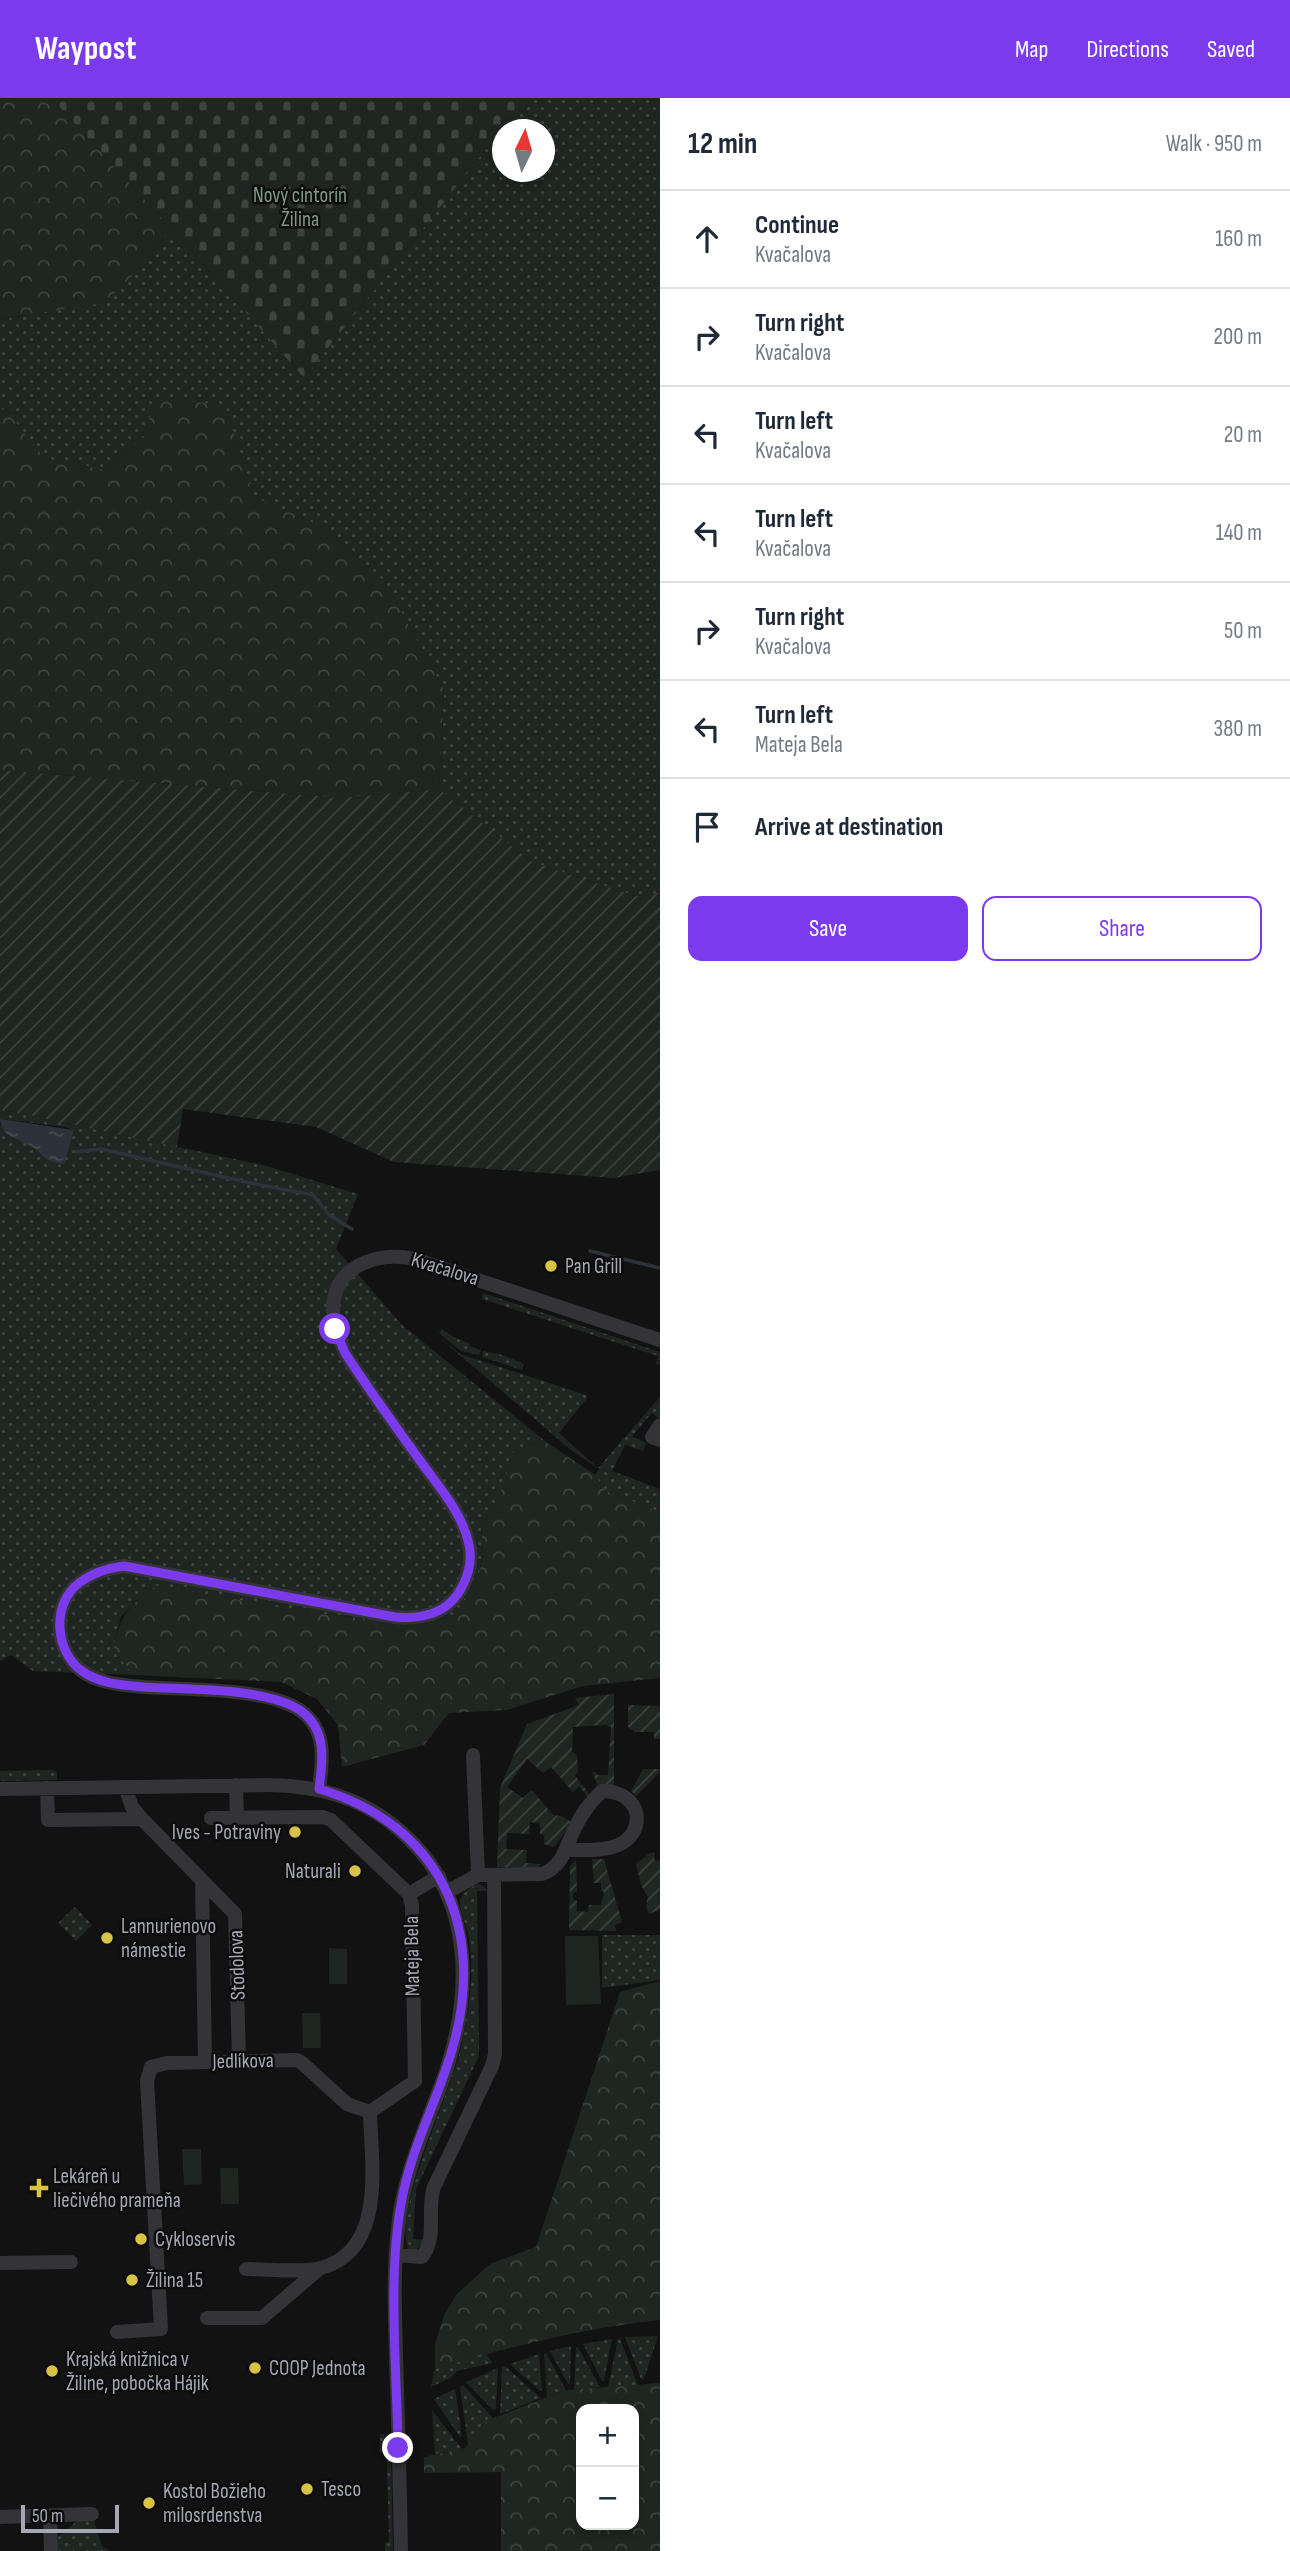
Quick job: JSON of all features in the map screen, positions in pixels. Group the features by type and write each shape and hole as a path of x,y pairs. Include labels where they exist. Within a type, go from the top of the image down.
{"street":[{"name":"Kvačalova","path":"319,1789 323,1754 321,1739 308,1717 298,1709 276,1699 249,1695 120,1685 105,1682 82,1671 66,1653 60,1630 62,1606 72,1589 100,1572 124,1566 395,1617 430,1615 450,1604 462,1586 469,1567 470,1550 465,1531 450,1503 345,1353 335,1329 334,1299 338,1288 351,1271 370,1260 390,1256 414,1259 660,1340"},
{"path":"660,1426 652,1437 660,1440"},
{"path":"473,1755 478,1875"},
{"name":"Mateja Bela","path":"0,1789 236,1785 294,1785 319,1789 349,1798 386,1818 418,1847 439,1876 457,1922 464,1966 455,2041 405,2184 396,2255 401,2551"},
{"path":"236,1785 237,1818"},
{"name":"Stodolova","path":"125,1787 132,1807 142,1819 235,1914 240,2061"},
{"path":"47,1788 48,1820 142,1819"},
{"path":"447,1892 478,1875 542,1874 551,1871 568,1850 573,1832 589,1803 602,1791 614,1791 627,1796 635,1808 638,1821 629,1839 604,1849 568,1850"},
{"name":"Mateja Bela","path":"211,1818 316,1816 331,1820 409,1894 412,1916 415,2081"},
{"path":"409,1894 439,1876"},
{"path":"396,2255 422,2257 430,2246 430,2197 492,2066 495,2054 494,1876"},
{"name":"Stodolova","path":"202,1882 205,2062"},
{"name":"Jedlíkova","path":"117,2332 161,2329 146,2081 151,2067 167,2063 301,2062 347,2104 370,2112"},
{"path":"207,2318 262,2318 319,2269 345,2255 355,2245 368,2222 371,2210 370,2112 415,2081 440,2088"},
{"path":"0,2263 71,2262"},
{"path":"246,2269 319,2269"},
{"path":"0,2517 92,2514"},
{"path":"50,2516 51,2551"}],"green space":[{"path":"0,98 51,98 171,228 138,270 104,303 0,319"},
{"name":"Nový cintorín Žilina","path":"51,98 532,98 531,103 515,119 492,119 492,143 304,378"},
{"path":"532,98 660,98 660,893 636,896 532,862 439,789 444,690 385,582 325,528 255,498 225,405 144,437 106,470 43,458 5,408 0,412 0,319 29,315 138,270 171,228 304,378 492,143 492,182 555,182 555,119 515,119 531,103"},
{"path":"155,398 225,405 255,497 325,528 385,582 444,690 439,789 341,798 0,770 0,412 5,408 44,458 106,470 144,437"},
{"path":"0,770 341,798 439,789 532,862 636,896 660,893 660,1170 614,1178 394,1162 316,1127 183,1109 177,1147 0,1109"},
{"path":"0,1109 263,1165 358,1194 336,1249 402,1325 545,1441 515,1449 503,1487 481,1528 483,1554 477,1584 453,1617 416,1624 138,1599 121,1617 113,1649 133,1675 33,1671 11,1655 0,1661 0,1124 12,1137 28,1144 50,1161 63,1164 74,1131 66,1127 0,1119"},
{"path":"483,1293 660,1352 660,1364 656,1365 658,1356 482,1299"},
{"path":"442,1329 470,1344 469,1346 481,1350 479,1355 461,1351 439,1333"},
{"path":"434,1333 460,1354 586,1395 587,1398 559,1433 598,1468 660,1397 660,1419 652,1413 632,1436 646,1443 643,1451 625,1445 612,1471 660,1489 660,1512 606,1491 595,1475 599,1469 571,1450"},
{"path":"483,1351 503,1355 524,1364 522,1370 482,1357"},
{"path":"545,1441 595,1475 606,1491 660,1512 660,1678 583,1686 507,1710 449,1713 424,1745 342,1767 338,1725 317,1699 281,1682 133,1675 113,1649 127,1611 158,1585 305,1612 416,1624 452,1617 477,1584 483,1555 481,1528 503,1487 515,1449"},
{"path":"614,1694 614,1785 599,1788 592,1772 608,1775 611,1727 606,1725 573,1727 572,1752 577,1755 578,1771 575,1776 588,1792 588,1797 579,1786 573,1792 551,1767 543,1773 527,1759 507,1787 523,1798 532,1790 553,1815 572,1822 554,1847 544,1844 540,1823 530,1822 529,1834 507,1833 506,1849 527,1850 526,1863 540,1864 539,1868 497,1867 500,1788 527,1724 579,1705 575,1698"},
{"path":"628,1705 660,1706 660,1739 654,1739 654,1732 635,1732 628,1727"},
{"path":"643,1769 660,1769 660,1772 636,1796 631,1791"},
{"path":"53,1770 57,1773 57,1780 0,1781 0,1771"},
{"path":"650,1853 655,1853 654,1860 660,1861 660,1910 648,1914 648,1897 641,1885 636,1864"},
{"path":"592,1859 604,1859 622,1922 615,1925 616,1931 569,1930 570,1866 576,1860 577,1891 573,1893 573,1899 577,1901 577,1911 588,1912 589,1905 601,1905 604,1892 601,1891 601,1883 594,1883"},
{"path":"477,1884 488,1891 477,1891 479,2056 416,2189 413,2239 425,2240 416,2250 409,2249 405,2233 415,2183 455,2069 466,2024 471,1953 460,1900"},
{"path":"75,1907 92,1925 76,1941 58,1923"},
{"path":"602,1935 660,1935 660,1980 602,1988"},
{"path":"565,1936 598,1936 601,2004 566,2005"},
{"path":"329,1948 347,1949 347,1984 329,1984"},
{"path":"660,1981 660,2320 546,2339 435,2369 435,2344 445,2313 457,2294 490,2264 536,2247 620,1992"},
{"path":"302,2013 320,2013 321,2048 303,2048"},
{"path":"182,2149 201,2149 202,2184 184,2185"},
{"path":"220,2168 238,2168 239,2204 221,2204"},
{"path":"658,2336 644,2379 641,2379 625,2337"},
{"path":"612,2339 604,2381 602,2381 583,2344"},
{"path":"620,2339 638,2385 608,2387"},
{"path":"571,2346 570,2383 568,2384 550,2351"},
{"path":"578,2347 600,2387 574,2389"},
{"path":"546,2353 566,2390 547,2397 544,2354"},
{"path":"486,2354 493,2363 457,2371 452,2377 431,2387 435,2369"},
{"path":"539,2354 542,2390 540,2391 510,2364"},
{"path":"505,2366 541,2398 500,2414 502,2368"},
{"path":"498,2368 496,2409 493,2410 466,2382"},
{"path":"660,2383 660,2551 501,2551 501,2472 424,2473 424,2457 465,2448 480,2427 493,2418 566,2390"},
{"path":"463,2385 493,2418 480,2427 468,2444 460,2387"},
{"path":"455,2389 462,2436 460,2437 434,2399"},
{"path":"432,2410 462,2449 435,2454"},
{"path":"380,2434 384,2434 391,2455 393,2551 385,2551 385,2542 389,2542 387,2458 385,2452 379,2452"},
{"path":"77,2521 94,2521 102,2546 110,2551 58,2551 58,2537"}],"water":[{"path":"0,1119 74,1130 64,1164 47,1159 34,1148 10,1136 3,1130"}],"waterway":[{"path":"76,1152 101,1149 313,1195 329,1215 352,1229"},
{"path":"590,1251 660,1268"}],"place":[{"name":"Pan Grill","path":"551,1266"},
{"name":"Ives - Potraviny","path":"295,1832"},
{"name":"Naturali","path":"355,1871"},
{"name":"Lannurienovo námestie","path":"107,1938"},
{"name":"Lekáreň u liečivého prameňa","path":"39,2188"},
{"name":"Cykloservis","path":"141,2239"},
{"name":"Žilina 15","path":"132,2280"},
{"name":"COOP Jednota","path":"255,2368"},
{"name":"Krajská knižnica v Žiline, pobočka Hájik","path":"52,2371"},
{"name":"Tesco","path":"307,2489"},
{"name":"Kostol Božieho milosrdenstva","path":"149,2503"}],"route":[{"path":"335,1329 345,1353 450,1503 465,1531 470,1550 469,1567 462,1586 450,1604 430,1615 395,1617 124,1566 100,1572 79,1582 62,1606 60,1630 66,1653 74,1663 82,1671 105,1682 249,1695 276,1699 298,1709 316,1727 321,1739 323,1754 319,1789 349,1798 386,1818 401,1830 428,1859 447,1892 463,1948 464,1966 455,2041 410,2167 398,2228 395,2272 398,2448"}]}
